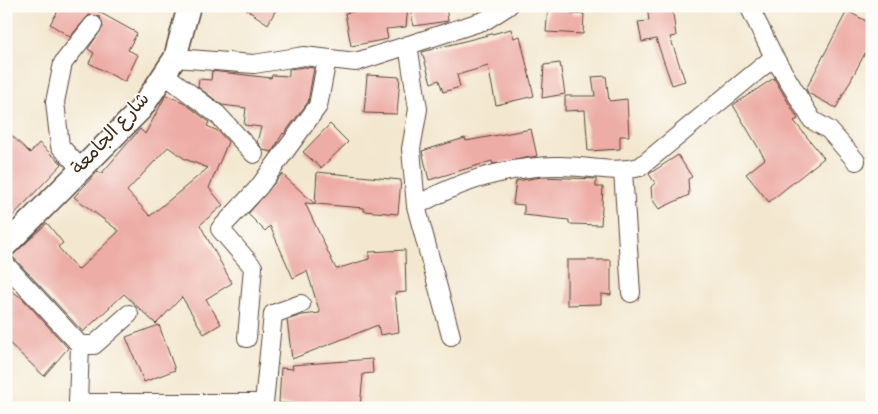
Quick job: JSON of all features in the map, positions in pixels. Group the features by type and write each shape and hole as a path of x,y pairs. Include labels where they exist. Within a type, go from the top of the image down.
{"main road":[{"name":"شارع الجامعة","path":"6,245 141,109 170,66 189,6"}],"street":[{"path":"170,66 254,64 304,56 356,62 486,20 508,6"},
{"path":"749,6 774,57 812,120 829,130 856,161"},
{"path":"81,169 60,146 55,102 64,63 93,26"},
{"path":"408,45 418,109 411,149 416,206 451,336"},
{"path":"416,206 444,190 502,171 556,166 623,171 640,167 774,57"},
{"path":"247,338 253,267 220,229 258,187 318,106 327,59"},
{"path":"170,66 218,114 254,154"},
{"path":"623,171 631,293"},
{"path":"6,265 80,345 78,403 264,403 272,314 301,304"},
{"path":"80,345 94,345 130,314"}],"building":[{"path":"61,6 88,6 137,33 128,50 138,55 125,82 89,63 94,53 88,49 103,27 100,17 89,15 70,37 50,24"},
{"path":"241,6 278,6 268,24"},
{"path":"383,6 408,6 406,27 386,29 388,39 351,46 345,13"},
{"path":"409,6 446,6 448,21 414,26"},
{"path":"548,6 572,6 572,14 584,14 583,34 546,32"},
{"path":"647,6 672,6 676,36 670,37 685,81 672,85 656,39 642,42 638,22 649,21"},
{"path":"847,11 872,24 872,40 836,108 808,93 806,89"},
{"path":"511,29 514,38 520,36 534,96 496,105 488,66 457,75 460,87 443,92 439,80 431,83 422,52"},
{"path":"560,63 565,94 542,98 544,65"},
{"path":"314,68 308,102 283,133 272,152 263,150 257,142 261,127 244,125 246,108 222,105 198,87 199,79 211,80 212,71 271,78 272,75 289,76 289,69"},
{"path":"367,75 400,77 397,114 364,113"},
{"path":"606,76 609,101 627,99 629,136 620,136 620,149 588,151 585,110 565,111 565,96 595,96 592,77"},
{"path":"774,78 798,119 794,121 824,158 769,202 746,174 765,159 733,105"},
{"path":"166,95 183,102 209,122 207,126 218,131 228,142 209,188 223,205 200,225 232,283 206,299 221,324 204,334 182,297 156,324 124,294 83,332 12,256 47,223 63,243 58,247 78,270 119,231 74,197 98,171 101,174 140,129 145,134","holes":["168,147 185,159 208,168 150,216 127,191"]},
{"path":"330,124 348,142 321,168 303,152"},
{"path":"531,129 537,156 493,164 492,161 429,180 422,151 465,138 466,141"},
{"path":"6,130 30,153 39,143 62,164 6,223"},
{"path":"678,155 692,177 688,179 689,195 659,209 652,199 651,187 655,183 649,174"},
{"path":"317,172 401,180 398,214 364,211 364,208 315,204"},
{"path":"282,174 315,204 305,203 336,269 369,259 369,252 405,250 406,292 395,293 399,332 380,335 378,325 292,359 287,320 302,315 320,313 307,271 293,278 270,226 265,231 248,214"},
{"path":"542,177 596,179 596,187 603,187 601,225 569,224 569,220 524,215 524,205 513,204 516,181"},
{"path":"567,260 611,260 611,295 601,294 601,304 567,305"},
{"path":"6,287 22,298 68,348 44,376 6,340"},
{"path":"159,325 175,370 144,382 126,337"},
{"path":"372,359 373,373 363,374 360,408 279,403 281,368 293,369 292,365"}]}
